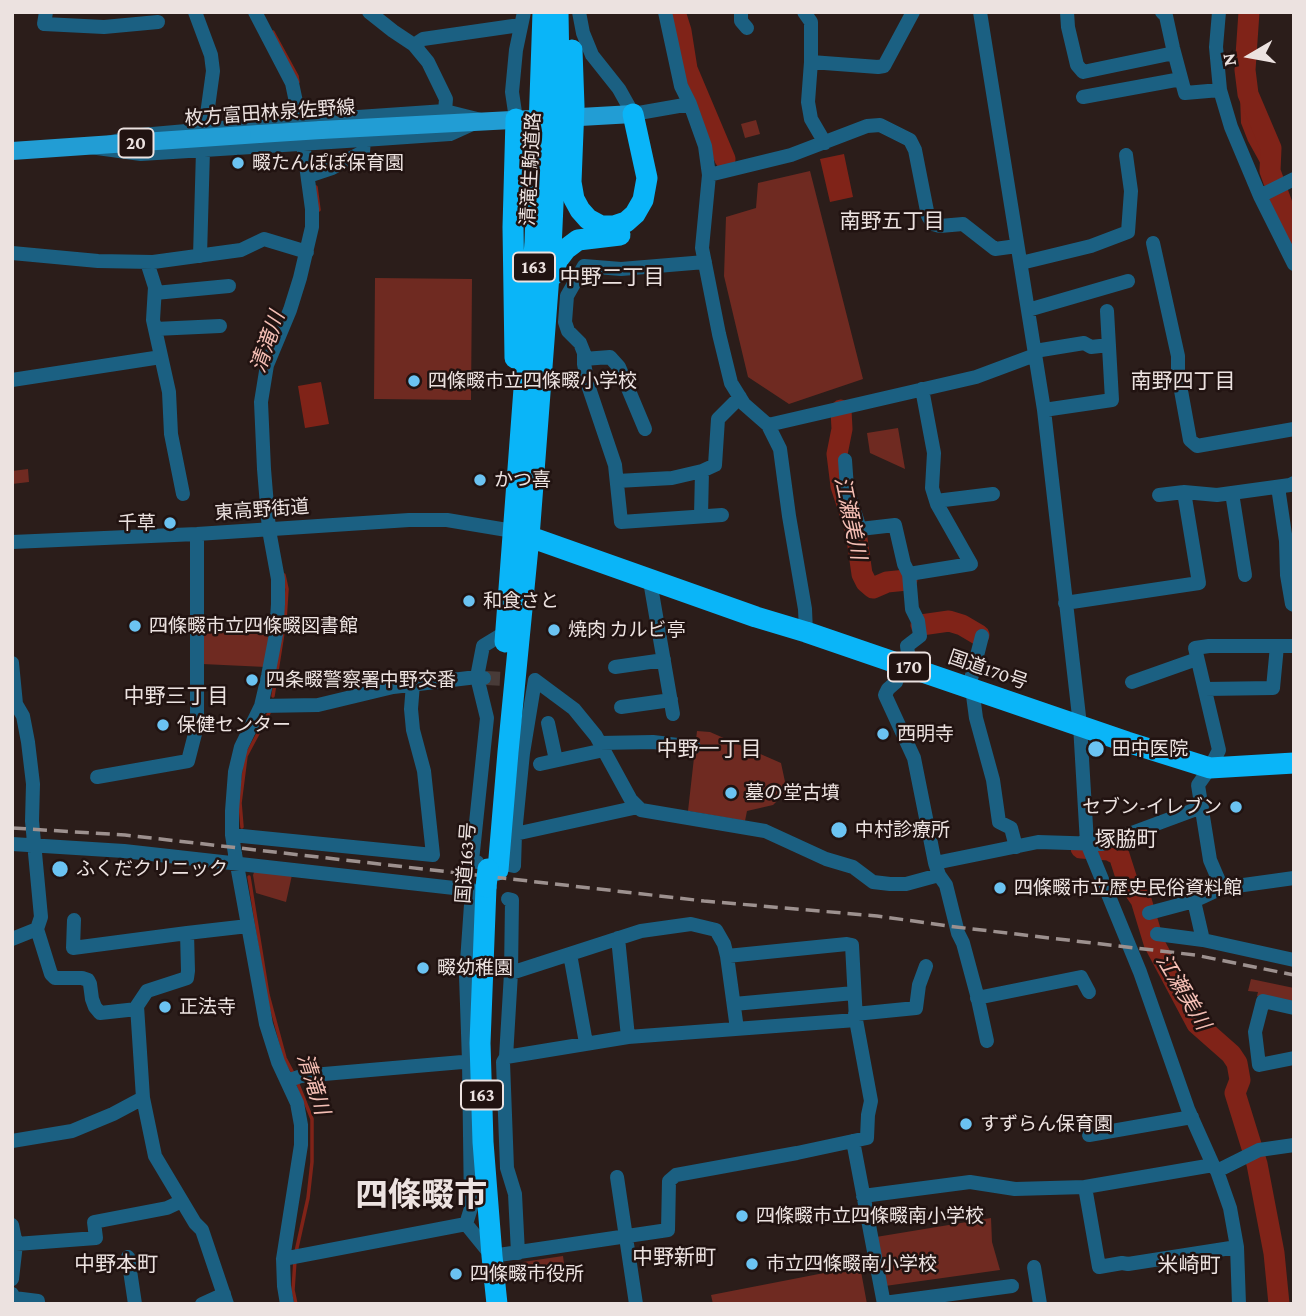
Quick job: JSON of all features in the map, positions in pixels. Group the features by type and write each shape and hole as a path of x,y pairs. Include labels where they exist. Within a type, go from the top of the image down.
{"highway":[{"name":"清滝生駒道路","path":"521,534 551,249 550,113 543,12"},
{"name":"清滝生駒道路","path":"521,426 535,242 550,113 559,71 558,12"},
{"name":"163","path":"569,12 550,113 574,199 588,219 601,226 626,222 635,214 643,200 647,178 633,114"},
{"path":"521,426 514,339 513,227 550,113"},
{"path":"546,299 557,261 566,249 578,240 626,234 639,229 655,209 656,173 650,147 633,114"},
{"name":"国道163号","path":"490,880 515,753 521,426"},
{"name":"国道163号","path":"509,1304 491,1091 490,880 506,632 521,534"},
{"name":"国道170号","path":"521,534 650,581 1210,768 1294,763"},
{"name":"国道163号","path":"497,1304 505,1255"}],"main road":[{"name":"枚方富田林泉佐野線","path":"12,151 481,120 550,113 633,114"}],"street":[{"path":"46,12 44,24 104,27 158,22"},
{"path":"195,12 211,55 213,71 205,130"},
{"path":"255,12 292,83 312,209 307,252 290,310 267,365 261,402 269,530 278,579 278,604 272,658 261,706 241,747 235,772 232,811 232,835 266,1024 278,1062 293,1079 301,1125 291,1258 284,1286 287,1304"},
{"path":"369,12 414,45 428,62 446,99 445,111"},
{"path":"579,12 583,33 592,55 619,89 633,114 690,104"},
{"path":"665,12 681,86 705,146 709,175 702,248 719,334 731,383 744,404 768,425 780,449 805,609 806,632"},
{"path":"741,12 741,21 747,28"},
{"path":"804,12 811,22 808,102 811,119 825,143"},
{"path":"811,62 884,66 913,12"},
{"path":"980,12 1044,410 1080,725 1087,843 1140,972 1192,1117 1230,1208 1237,1247 1239,1304"},
{"path":"1067,12 1077,65 1083,72 1174,53"},
{"path":"1162,12 1166,16 1185,93 1220,90"},
{"path":"1219,12 1216,47 1220,90 1231,127 1276,188 1294,264"},
{"path":"414,45 423,38 522,19 512,92 550,113"},
{"path":"1083,97 1181,79"},
{"path":"90,146 141,135 445,111 481,120"},
{"path":"90,146 141,154 364,140 450,134 481,120"},
{"path":"709,175 791,155 867,127 880,125 910,140 915,150 928,216 933,224 963,224 995,249 1017,246"},
{"path":"308,176 363,152 364,140"},
{"path":"200,256 203,150"},
{"path":"1021,263 1091,246 1128,232 1131,191 1126,155"},
{"path":"12,253 98,261 147,262 241,250 264,239 307,252"},
{"path":"1153,243 1178,356 1178,373 1190,440 1197,446 1294,429"},
{"path":"504,247 504,326 514,339"},
{"path":"147,262 155,286 153,320 169,392 171,434 183,494"},
{"path":"705,262 621,270 584,266 568,296 565,321 568,331 580,343 584,353 589,387 615,465 621,522 722,515"},
{"path":"1028,310 1128,281"},
{"path":"155,293 229,286"},
{"path":"1044,410 1112,400 1107,311"},
{"path":"155,328 220,326"},
{"path":"768,425 976,377 1035,353 1083,343 1091,346 1109,345"},
{"path":"12,380 161,357"},
{"path":"584,359 610,357 619,367 645,429"},
{"path":"909,574 971,564 936,501 932,488 934,453 922,389"},
{"path":"617,481 672,478 715,465 718,419 740,397"},
{"path":"845,460 847,488 860,528 895,525 909,574 912,609 918,621 920,636 907,646 906,666 885,695 914,758 937,869 946,885 963,943 987,1041"},
{"path":"701,516 702,471"},
{"path":"1159,495 1184,492 1217,495 1290,485 1294,482"},
{"path":"1278,487 1290,540 1287,575 1294,604"},
{"path":"1065,603 1199,583 1184,492"},
{"path":"1232,493 1245,575"},
{"path":"936,501 993,494"},
{"name":"東高野街道","path":"12,542 197,534 409,520 447,520 521,534"},
{"path":"97,777 188,761 197,726 197,534"},
{"path":"621,707 672,707 650,581"},
{"path":"505,1255 516,1194 507,1168 502,1060 512,973 512,900 472,861 487,718 482,677 483,646 506,632"},
{"path":"982,636 970,688 993,780 999,822 1011,828 1016,847"},
{"path":"1205,689 1273,688 1278,646"},
{"path":"1222,888 1210,860 1198,785 1219,750 1195,648 1294,646"},
{"path":"1132,682 1198,659"},
{"path":"615,667 664,660"},
{"path":"12,663 16,712 28,742 33,784 32,821 41,917 37,929 51,974 55,978 88,980 92,999 100,1013 137,1009"},
{"path":"261,706 317,705 393,687 482,677"},
{"path":"12,844 490,880 514,866 515,753 530,680 574,709 602,746 631,800 641,810 765,831 825,859 853,867 873,882 906,884 937,869 1038,842 1102,844 1202,807"},
{"path":"232,835 433,855 424,771 413,730 413,684"},
{"path":"548,723 556,760"},
{"path":"540,764 602,746 653,742 694,747"},
{"path":"515,834 638,807"},
{"path":"1149,913 1194,901 1222,888 1294,878"},
{"path":"466,1224 471,1209 472,1061 466,976 490,880"},
{"path":"1194,901 1203,940"},
{"path":"74,920 74,948 248,926"},
{"path":"512,973 641,931 691,924 716,929 727,956 737,1029"},
{"path":"12,939 37,929"},
{"path":"187,933 187,978 147,991 137,1009 143,1098 155,1156 194,1223 202,1230 226,1299 202,1304"},
{"path":"1157,934 1203,940 1294,960"},
{"path":"618,938 628,1037"},
{"path":"291,1258 466,1224 505,1255 668,1230 669,1181 676,1175 867,1138 867,1115 871,1101 856,1017 852,945 727,956"},
{"path":"570,954 586,1043"},
{"path":"502,1060 628,1037 737,1029 916,1008 919,985 926,966"},
{"path":"977,998 1081,977 1090,992"},
{"path":"734,1004 854,993"},
{"path":"1294,1008 1264,1001 1255,1032 1259,1065 1294,1058"},
{"path":"293,1079 472,1061"},
{"path":"12,1141 72,1131 143,1098"},
{"path":"1089,1135 1192,1117"},
{"path":"853,1141 884,1303 1012,1286"},
{"path":"863,1196 970,1182 1015,1189 1085,1186 1215,1168 1255,1153 1294,1145"},
{"path":"617,1177 636,1304"},
{"path":"1085,1186 1098,1267 1122,1263 1128,1265 1237,1247"},
{"path":"16,1244 96,1238 94,1222 167,1208 181,1201"},
{"path":"12,1225 16,1244 12,1279"},
{"path":"128,1257 135,1304"},
{"path":"1034,1266 1040,1304"},
{"path":"12,1294 14,1297 38,1301 38,1304"}],"shaded area":[{"path":"1251,91 1275,153 1273,166 1263,168 1241,123 1240,96"},
{"path":"756,120 760,134 745,138 741,124"},
{"path":"844,154 853,197 830,202 820,159"},
{"path":"810,171 863,379 789,404 748,377 724,276 726,217 756,208 758,183"},
{"path":"375,278 472,279 471,400 374,399"},
{"path":"321,382 329,424 305,428 298,386"},
{"path":"898,428 905,469 870,453 867,433"},
{"path":"28,469 29,482 12,484 12,471"},
{"path":"202,629 255,631 269,637 266,667 202,664"},
{"path":"697,731 710,732 781,763 787,791 773,805 747,811 745,821 688,811"},
{"path":"255,870 292,875 286,902 256,893 253,875"},
{"path":"1251,979 1294,988 1294,1003 1257,996 1258,992 1248,991"},
{"path":"991,1218 992,1242 1000,1270 885,1286 876,1237"},
{"path":"563,1256 565,1271 520,1278 519,1269 523,1262"},
{"path":"860,1266 867,1304 713,1304 711,1295"}],"waterway":[{"name":"江瀬美川","path":"675,12 687,69 725,159"},
{"path":"1249,12 1245,70 1248,94 1271,148 1270,171 1294,237"},
{"name":"清滝川","path":"273,32 298,82"},
{"name":"清滝川","path":"316,187 319,210"},
{"name":"江瀬美川","path":"841,410 842,429 837,454 841,486 856,532 862,574 873,588 887,582 907,580"},
{"name":"清滝川","path":"273,696 285,620 287,589 284,575"},
{"name":"江瀬美川","path":"921,625 949,621 979,635"},
{"name":"清滝川","path":"242,827 240,803 246,756 270,711"},
{"name":"江瀬美川","path":"1081,848 1109,850 1119,855 1127,880 1141,900 1154,943 1197,1024 1231,1054 1237,1063 1240,1080 1235,1093 1257,1164 1274,1253 1279,1304"},
{"name":"清滝川","path":"249,877 268,995 285,1058 294,1075"},
{"name":"清滝川","path":"296,1252 308,1198 312,1162 312,1119 297,1082"},
{"name":"清滝川","path":"295,1260 293,1290 296,1304"}],"tunnel":[{"path":"486,678 526,680"}],"railway":[{"path":"12,828 125,835 704,901 877,916 1195,955 1294,975"}],"place":[{"name":"畷たんぽぽ保育園","path":"238,163"},
{"name":"四條畷市立四條畷小学校","path":"414,381"},
{"name":"かつ喜","path":"480,480"},
{"name":"千草","path":"170,523"},
{"name":"和食さと","path":"469,601"},
{"name":"四條畷市立四條畷図書館","path":"135,626"},
{"name":"焼肉 カルビ亭","path":"554,630"},
{"name":"四条畷警察署中野交番","path":"252,680"},
{"name":"保健センター","path":"163,725"},
{"name":"西明寺","path":"883,734"},
{"name":"田中医院","path":"1096,749"},
{"name":"墓の堂古墳","path":"731,793"},
{"name":"セブン-イレブン","path":"1236,807"},
{"name":"中村診療所","path":"839,830"},
{"name":"ふくだクリニック","path":"60,869"},
{"name":"四條畷市立歴史民俗資料館","path":"1000,888"},
{"name":"畷幼稚園","path":"423,968"},
{"name":"正法寺","path":"165,1007"},
{"name":"すずらん保育園","path":"966,1124"},
{"name":"四條畷市立四條畷南小学校","path":"742,1216"},
{"name":"市立四條畷南小学校","path":"752,1264"},
{"name":"四條畷市役所","path":"456,1274"}],"district":[{"name":"南野五丁目","path":"892,222"},
{"name":"中野二丁目","path":"612,278"},
{"name":"南野四丁目","path":"1183,382"},
{"name":"中野三丁目","path":"176,697"},
{"name":"中野一丁目","path":"709,750"},
{"name":"塚脇町","path":"1126,840"},
{"name":"四條畷市","path":"421,1196"},
{"name":"中野新町","path":"674,1258"},
{"name":"中野本町","path":"116,1265"},
{"name":"米崎町","path":"1189,1266"}]}
